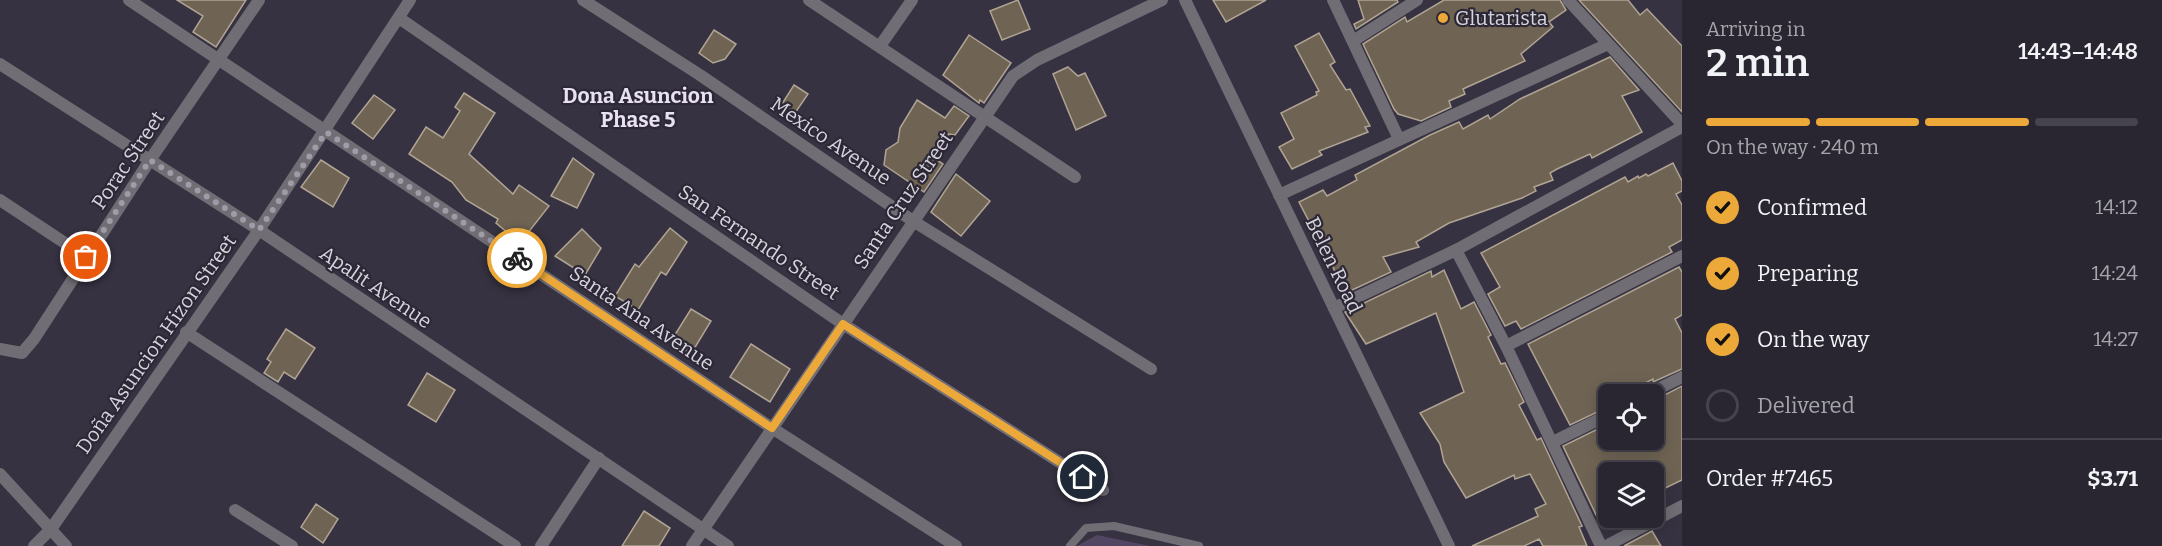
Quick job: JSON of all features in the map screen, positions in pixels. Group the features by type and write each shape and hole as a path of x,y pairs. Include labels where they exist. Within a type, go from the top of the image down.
{"street":[{"name":"Santa Ana Avenue","path":"129,0 772,428 956,546"},
{"name":"Porac Street","path":"0,349 22,353 34,339 150,160 259,0"},
{"name":"Doña Asuncion Hizon Street","path":"34,546 51,528 259,230 326,132 410,0"},
{"name":"Mexico Avenue","path":"583,0 700,75 913,221 1150,369"},
{"path":"809,0 880,46 982,118 1075,177"},
{"path":"880,46 912,0"},
{"name":"Santa Cruz Street","path":"692,546 1007,84 1024,67 1162,0"},
{"name":"Belen Road","path":"1185,0 1449,546"},
{"path":"1333,0 1399,139"},
{"path":"1353,40 1417,0"},
{"path":"1334,308 1456,250 1682,125 1568,0"},
{"name":"San Fernando Street","path":"399,18 843,324 1103,490"},
{"path":"1279,195 1608,44"},
{"name":"Apalit Avenue","path":"0,64 259,230 728,546"},
{"path":"0,200 86,257"},
{"path":"1456,250 1506,346 1601,546"},
{"path":"1506,346 1682,256"},
{"path":"186,332 515,546"},
{"path":"1664,386 1682,377"},
{"path":"1553,442 1598,420"},
{"path":"541,546 599,458"},
{"path":"0,474 66,546"},
{"path":"1606,546 1682,506"},
{"path":"235,510 292,546"}],"lane":[{"path":"1070,546 1086,528 1114,525 1199,546"}],"shaded area":[{"path":"1097,535 1150,546 1077,546"}],"building":[{"path":"177,0 246,0 216,47 193,32 203,16"},
{"path":"1018,0 1030,29 1002,40 990,11"},
{"path":"1213,0 1266,0 1226,22"},
{"path":"1358,0 1397,0 1398,2 1356,29 1354,24 1364,19"},
{"path":"1444,0 1560,0 1566,10 1549,22 1553,27 1521,54 1525,61 1463,89 1465,94 1449,101 1451,107 1421,121 1398,114 1394,109 1363,44 1405,17 1407,22"},
{"path":"1579,0 1628,0 1640,15 1647,9 1682,46 1682,112"},
{"path":"714,30 736,44 725,59 713,63 699,53"},
{"path":"1319,33 1335,62 1330,65 1346,90 1350,89 1370,126 1365,127 1368,132 1319,151 1322,155 1292,169 1279,147 1294,139 1281,113 1317,95 1316,92 1319,91 1295,46"},
{"path":"969,35 1011,63 984,103 980,100 979,103 943,75"},
{"path":"1610,57 1639,90 1622,96 1642,132 1592,158 1590,154 1557,169 1550,173 1553,180 1534,187 1536,191 1522,198 1449,223 1416,242 1419,247 1383,257 1391,272 1350,291 1341,271 1335,272 1317,227 1313,229 1299,202 1323,190 1327,196 1357,180 1355,175 1430,135 1459,122 1463,129 1488,115 1490,119 1520,99"},
{"path":"1068,67 1078,76 1085,73 1106,116 1076,130 1053,74"},
{"path":"794,85 808,94 793,116 780,107"},
{"path":"464,93 495,113 469,154 513,194 519,185 549,206 520,243 496,223 498,219 466,200 452,182 409,154 426,127 443,138 460,111 455,107"},
{"path":"374,95 395,110 373,139 352,123"},
{"path":"917,100 945,118 954,106 969,116 955,135 949,134 934,158 943,164 924,192 884,165 886,150 898,142 900,128"},
{"path":"573,158 594,174 577,208 551,196"},
{"path":"321,160 349,178 333,207 301,187"},
{"path":"1673,163 1682,181 1682,191 1676,194 1682,205 1682,240 1669,247 1672,252 1521,329 1516,321 1505,326 1488,294 1500,287 1481,253 1625,177 1628,182 1638,176 1639,178 1646,174 1648,176"},
{"path":"956,174 990,201 961,236 931,212"},
{"path":"670,228 687,242 666,275 661,272 638,310 615,296 635,264 639,267"},
{"path":"582,229 601,248 585,275 555,256"},
{"path":"1679,267 1682,272 1682,315 1675,319 1682,333 1682,369 1643,384 1598,384 1598,412 1570,425 1528,344"},
{"path":"1444,270 1461,309 1474,302 1491,335 1488,337 1501,364 1505,363 1524,402 1519,405 1537,440 1541,438 1582,526 1579,527 1587,546 1543,546 1539,539 1524,546 1472,546 1538,516 1535,509 1546,504 1530,474 1515,479 1514,475 1466,498 1444,462 1440,444 1420,413 1464,392 1436,313 1366,344 1345,312 1431,271 1432,277"},
{"path":"691,309 711,321 691,354 671,341"},
{"path":"286,329 315,348 295,379 284,372 278,382 264,373 271,362 267,359"},
{"path":"751,344 790,369 770,402 730,377"},
{"path":"427,373 455,390 436,422 408,405"},
{"path":"1682,386 1682,480 1664,489 1664,462 1598,462 1598,519 1563,446 1598,429 1598,450 1664,450 1664,395"},
{"path":"316,504 338,519 323,543 301,527"},
{"path":"644,511 670,528 659,546 622,546"},
{"path":"1652,531 1661,546 1624,546"}],"way so far":[{"path":"86,257 150,160 259,230 326,132 517,258"}],"place":[{"name":"Glutarista","path":"1443,18"}],"district":[{"name":"Dona Asuncion Phase 5","path":"638,108"}],"route":[{"path":"517,258 772,428 843,324 1083,477"}]}
